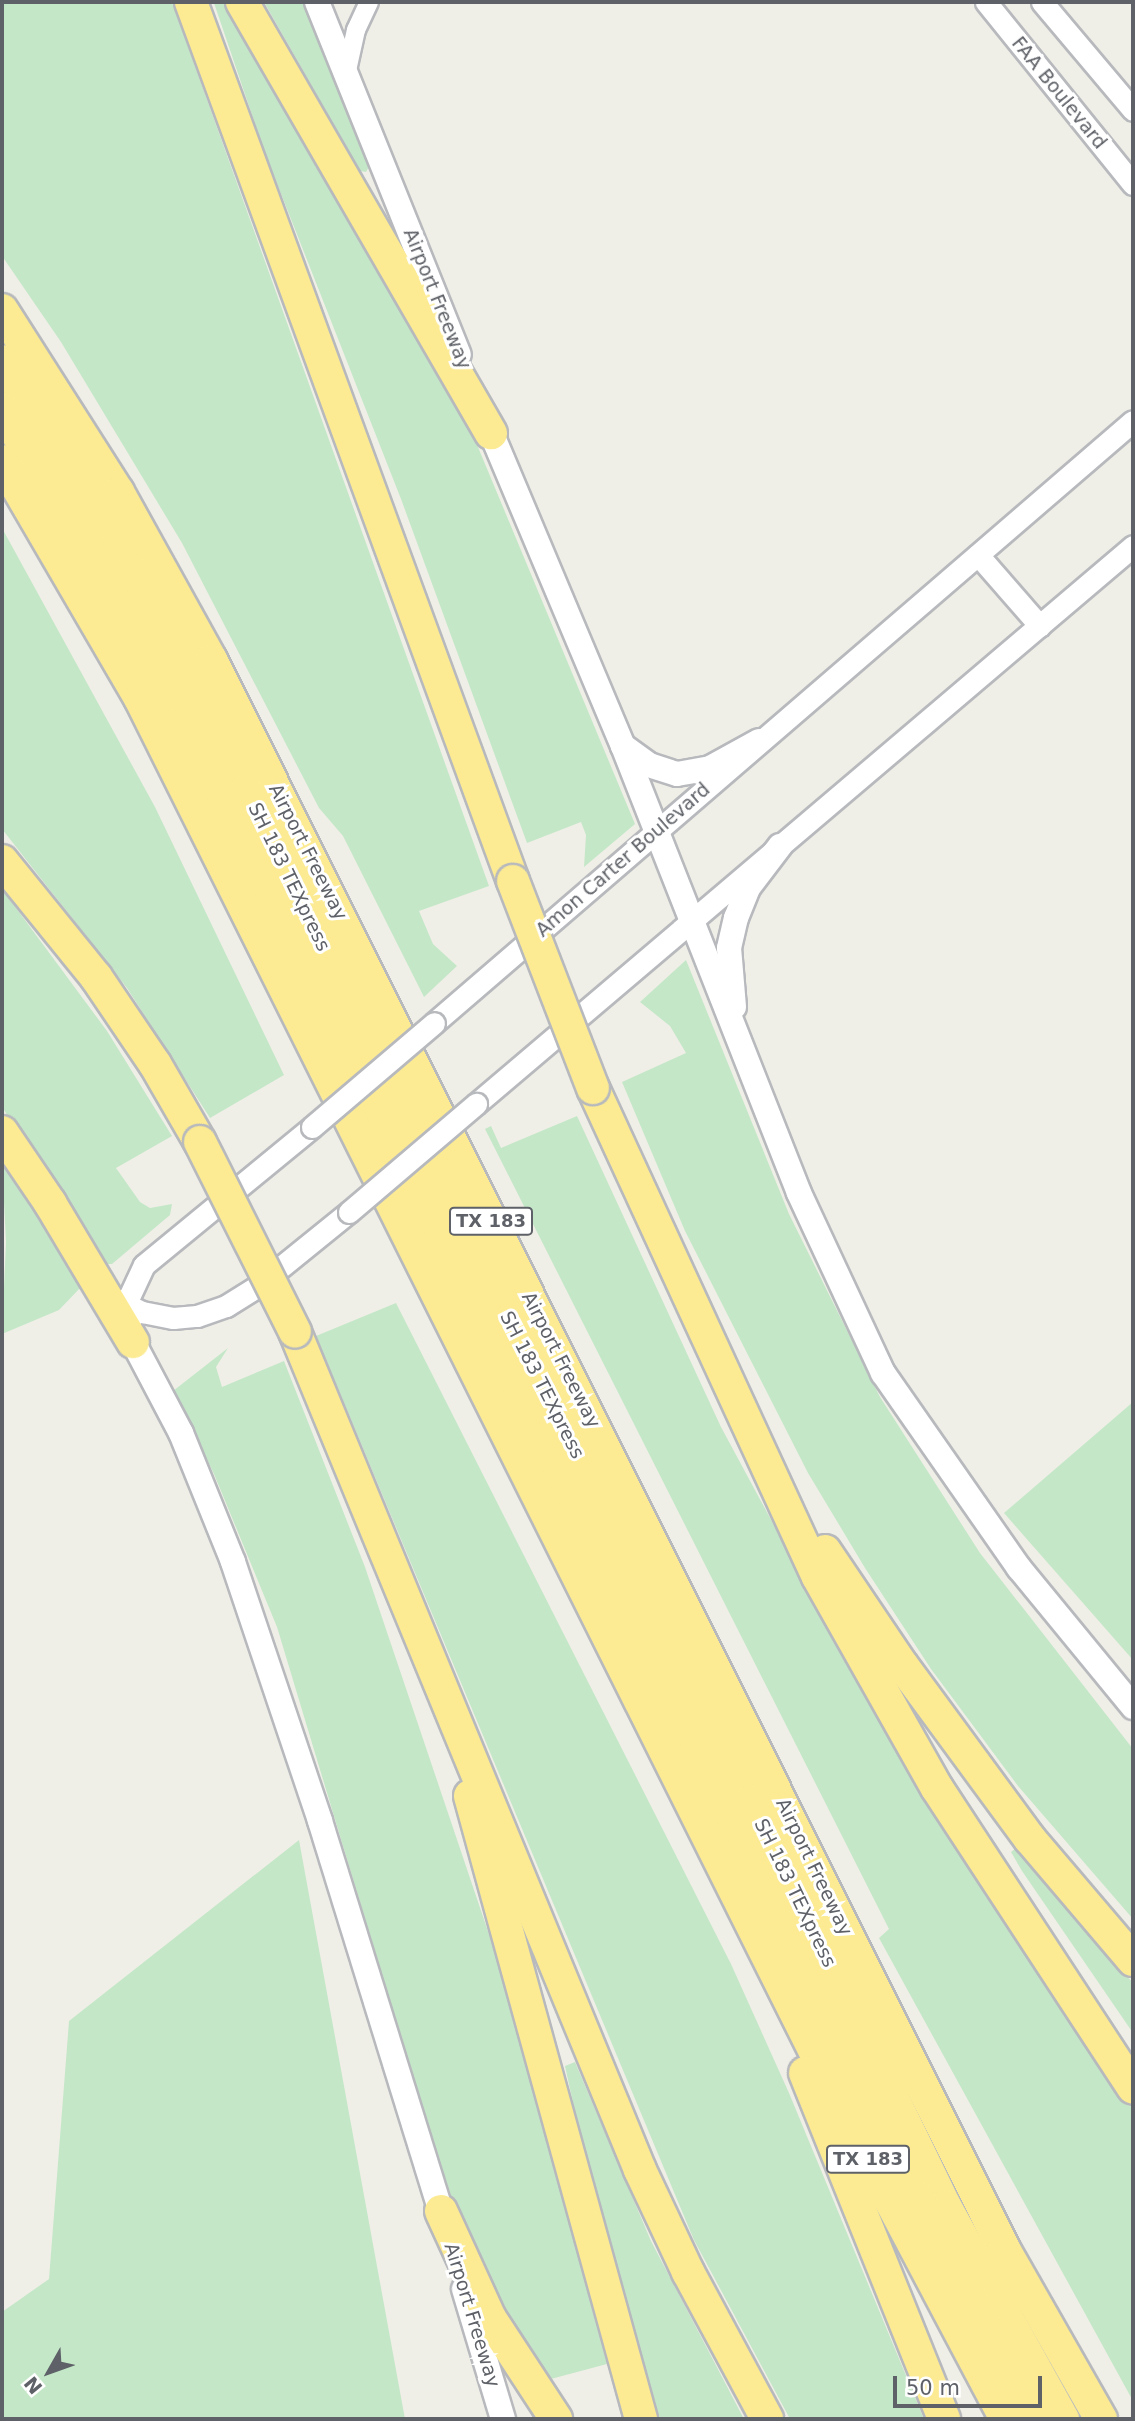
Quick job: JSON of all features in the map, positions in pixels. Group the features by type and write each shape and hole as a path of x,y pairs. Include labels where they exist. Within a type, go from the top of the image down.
{"highway":[{"path":"191,2 513,881 593,1088 705,1337 818,1577 874,1681 944,1799 1133,2087"},
{"path":"242,2 491,433"},
{"name":"Airport Freeway","path":"2,310 118,492 211,660 999,2238 1101,2419"},
{"name":"SH 183 TEXpress","path":"2,361 131,570 246,791 732,1765 946,2206 1063,2419"},
{"name":"SH 183 TEXpress","path":"2,409 90,554 181,722 916,2196 1035,2419"},
{"name":"TX 183","path":"2,461 140,698 920,2262 1006,2419"},
{"path":"2,861 96,977 155,1064 200,1142 295,1332 446,1700 589,2035 640,2170 688,2272 767,2419"},
{"path":"2,1132 102,1288 133,1342"},
{"path":"705,1337 801,1512 902,1665 1030,1839 1133,1960"},
{"path":"446,1700 640,2418"},
{"path":"737,1894 944,2419"},
{"path":"441,2211 491,2318 556,2419"}],"main road":[{"name":"Airport Freeway","path":"317,2 491,433 657,832 799,1193 883,1373 1019,1568 1133,1707"},
{"path":"622,746 649,765 677,774 710,768 759,741"},
{"path":"735,1032 729,948 736,918 748,888 780,846"},
{"name":"Airport Freeway","path":"133,1342 181,1433 233,1562 320,1821 503,2419"}],"street":[{"path":"346,75 356,30 369,2"},
{"name":"FAA Boulevard","path":"986,2 1133,184"},
{"path":"1042,2 1133,110"},
{"name":"Amon Carter Boulevard","path":"133,1342 128,1306 134,1280 150,1258 312,1127 1133,421"},
{"path":"102,1288 128,1306 152,1315 185,1318 226,1306 255,1289 1133,545"},
{"path":"978,555 1040,626"}],"green space":[{"path":"2,2 172,2 489,886 419,911 433,944 457,966 424,997 343,836 319,808 182,543 61,342 2,256"},
{"path":"233,2 463,411 635,824 584,867 586,835 581,822 527,843 401,499 265,153 214,3"},
{"path":"264,2 305,2 370,165 366,172 360,171"},
{"path":"2,528 155,807 284,1075 210,1118 127,988 2,829"},
{"path":"2,889 107,1031 172,1136 116,1168 140,1202 150,1208 172,1204 170,1215 112,1264 104,1264 2,1107"},
{"path":"686,960 789,1214 880,1397 980,1553 1133,1749 1133,1919 1018,1786 931,1669 865,1568 808,1473 685,1231 622,1082 686,1053 670,1026 640,1002"},
{"path":"577,1116 721,1427 817,1605 1133,2105 1133,2401 879,1938 889,1929 485,1129 491,1126 501,1148"},
{"path":"2,1162 82,1286 59,1310 2,1334 6,1242"},
{"path":"396,1303 731,1964 789,2093 924,2419 790,2419 694,2240 316,1336"},
{"path":"228,1348 216,1367 222,1387 284,1361 365,1567 498,1961 607,2364 547,2380 522,2355 454,2214 277,1627 214,1474 173,1391"},
{"path":"1133,1402 1133,1660 1004,1513"},
{"path":"299,1840 405,2419 2,2419 2,2312 49,2279 69,2021"},
{"path":"1016,1848 1133,1983 1133,2033 1022,1871 1011,1852"},
{"path":"575,2062 651,2241 744,2419 657,2418 588,2171 565,2066"}]}
